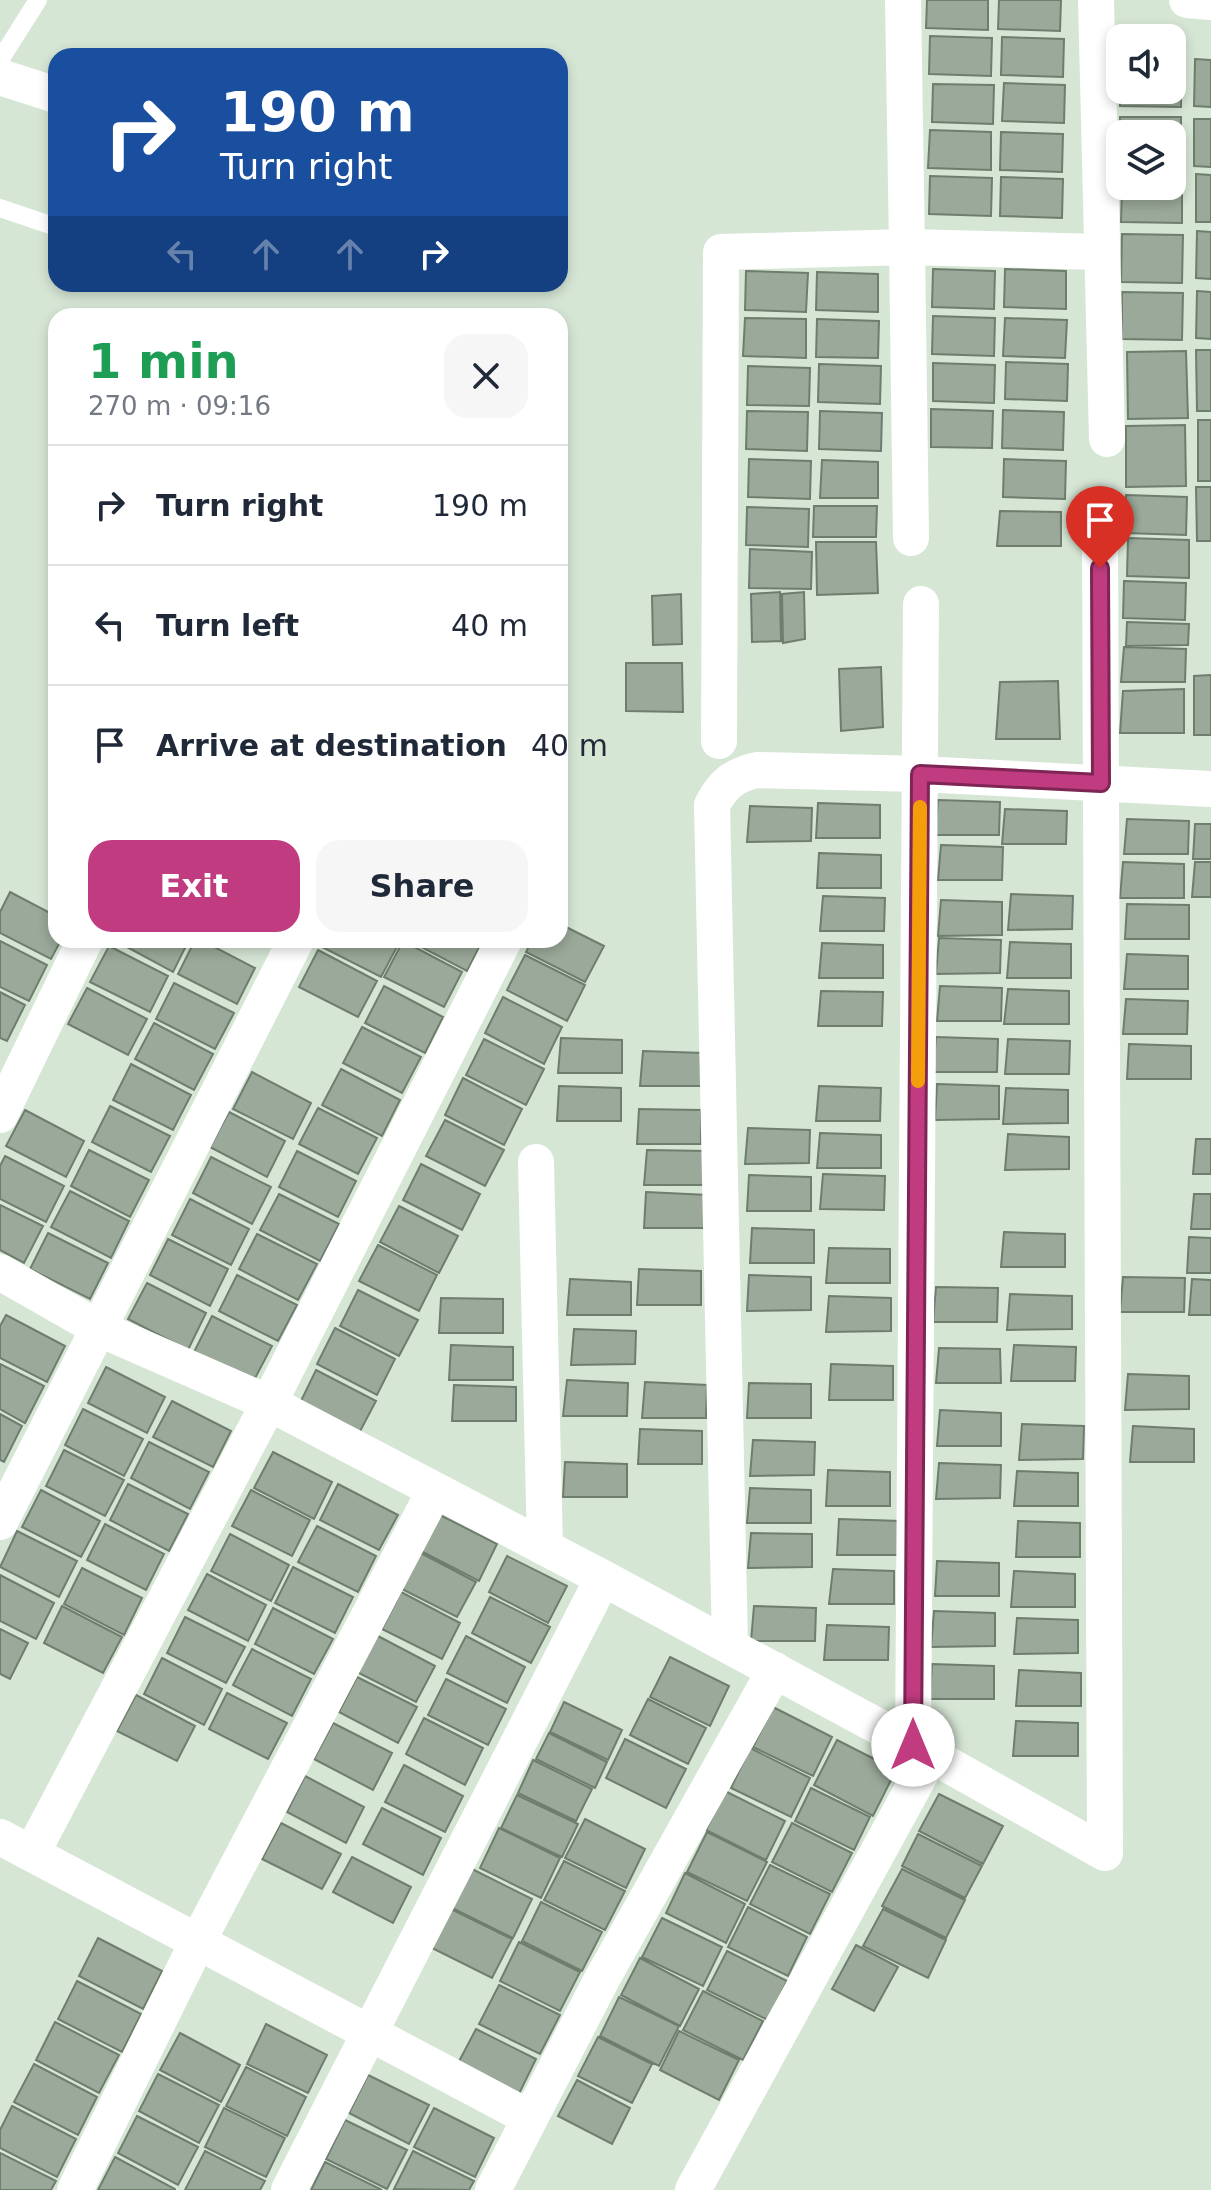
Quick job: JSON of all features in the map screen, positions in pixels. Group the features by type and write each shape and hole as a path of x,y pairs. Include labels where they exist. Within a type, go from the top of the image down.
{"street":[{"path":"903,0 911,538"},
{"path":"1096,0 1107,439"},
{"path":"1187,0 1211,2"},
{"path":"0,77 48,92"},
{"path":"719,741 721,252 907,247 1101,252"},
{"path":"0,1272 100,1329 269,1403 603,1578 922,1750 1105,1853 1100,537"},
{"path":"693,2190 922,1750 921,604"},
{"path":"730,1646 712,805 728,781 741,773 757,770 920,774 1211,789"},
{"path":"0,1115 81,948"},
{"path":"0,1522 292,948"},
{"path":"32,1853 269,1403 500,948"},
{"path":"536,1162 545,1548"},
{"path":"75,2190 198,1941 435,1490"},
{"path":"289,2190 603,1578"},
{"path":"493,2190 602,1979 775,1670"},
{"path":"0,1837 530,2118"}],"lane":[{"path":"0,60 38,0"},
{"path":"0,208 48,224"}],"building":[{"path":"927,0 988,0 988,30 926,28"},
{"path":"999,0 1061,0 1060,31 998,29"},
{"path":"930,36 992,38 991,76 929,74"},
{"path":"1002,37 1064,39 1063,77 1001,75"},
{"path":"1195,59 1211,60 1211,107 1194,106"},
{"path":"1004,83 1065,85 1064,123 1002,121"},
{"path":"933,84 994,85 993,124 932,122"},
{"path":"1120,104 1181,104 1181,107"},
{"path":"1120,117 1181,117 1181,120 1120,120"},
{"path":"1194,119 1211,119 1211,167 1194,166"},
{"path":"930,130 991,132 991,170 928,168"},
{"path":"1001,132 1063,134 1062,172 1000,170"},
{"path":"1196,174 1211,175 1211,222 1196,222"},
{"path":"930,176 992,178 991,216 929,214"},
{"path":"1001,177 1063,179 1062,218 1000,216"},
{"path":"1122,200 1182,200 1182,223 1121,222"},
{"path":"1197,231 1211,232 1211,279 1196,278"},
{"path":"1122,234 1183,235 1182,283 1121,282"},
{"path":"933,269 995,271 994,309 932,307"},
{"path":"1005,269 1066,271 1066,309 1004,307"},
{"path":"746,271 808,273 806,312 745,310"},
{"path":"817,272 878,274 878,312 816,310"},
{"path":"1197,291 1211,292 1211,339 1196,338"},
{"path":"1122,292 1183,293 1182,340 1122,339"},
{"path":"933,316 995,318 994,356 932,354"},
{"path":"745,318 806,319 806,358 743,356"},
{"path":"1005,318 1067,320 1065,358 1003,356"},
{"path":"817,319 879,321 878,358 816,357"},
{"path":"1196,350 1211,350 1211,411 1197,411"},
{"path":"1186,351 1188,418 1128,419 1127,352"},
{"path":"1006,362 1068,364 1067,401 1005,399"},
{"path":"933,363 995,365 994,403 933,401"},
{"path":"819,364 881,366 880,404 818,402"},
{"path":"748,366 810,368 809,406 747,405"},
{"path":"931,409 993,411 992,448 931,447"},
{"path":"1003,410 1064,412 1063,450 1002,448"},
{"path":"747,411 808,412 807,451 746,449"},
{"path":"820,411 882,413 881,451 819,449"},
{"path":"1198,420 1211,420 1211,481 1198,481"},
{"path":"1185,425 1186,486 1126,487 1126,426"},
{"path":"749,459 811,461 810,499 748,497"},
{"path":"1004,459 1066,461 1065,499 1003,497"},
{"path":"822,460 878,462 878,498 820,498"},
{"path":"1196,487 1211,487 1211,541 1197,541"},
{"path":"1126,495 1187,497 1186,535 1124,533"},
{"path":"814,506 877,506 876,537 813,537"},
{"path":"747,507 809,509 808,547 746,545"},
{"path":"1000,511 1061,512 1061,546 997,546"},
{"path":"1128,538 1189,540 1189,578 1127,576"},
{"path":"816,542 876,542 878,593 817,595"},
{"path":"750,549 812,552 811,589 749,588"},
{"path":"1124,581 1186,583 1185,620 1123,618"},
{"path":"780,592 781,641 752,642 751,594"},
{"path":"804,592 805,639 783,643 782,594"},
{"path":"681,594 682,644 653,645 652,596"},
{"path":"1127,622 1189,624 1188,645 1126,646"},
{"path":"1124,647 1186,649 1185,682 1121,682"},
{"path":"626,663 682,663 683,712 626,711"},
{"path":"881,667 883,727 841,731 839,669"},
{"path":"1211,675 1211,735 1194,735 1194,676"},
{"path":"1058,681 1060,739 996,739 1000,682"},
{"path":"1184,689 1184,733 1120,733 1123,691"},
{"path":"938,800 1000,802 999,835 935,835"},
{"path":"818,803 880,805 880,838 816,838"},
{"path":"750,806 812,808 811,841 747,842"},
{"path":"1005,809 1067,811 1066,844 1002,844"},
{"path":"1127,819 1189,821 1188,854 1124,854"},
{"path":"1195,824 1211,824 1211,859 1193,859"},
{"path":"941,845 1003,847 1002,880 938,880"},
{"path":"819,853 881,855 881,888 817,888"},
{"path":"1123,862 1184,864 1184,898 1120,898"},
{"path":"1195,862 1211,862 1211,897 1192,897"},
{"path":"10,892 48,912 48,948 57,948 51,959 0,933 0,912"},
{"path":"1011,894 1073,896 1072,929 1008,930"},
{"path":"823,896 885,898 884,931 820,931"},
{"path":"941,900 1002,902 1002,935 938,936"},
{"path":"1127,904 1189,905 1189,939 1125,939"},
{"path":"568,928 604,946 585,982 526,952 528,948 568,948"},
{"path":"939,938 1001,940 1000,973 936,974"},
{"path":"0,941 47,965 29,1001 0,987"},
{"path":"1010,942 1071,944 1071,978 1007,978"},
{"path":"822,943 883,945 883,978 819,978"},
{"path":"108,948 168,976 150,1012 90,982"},
{"path":"129,948 185,948 173,972"},
{"path":"191,948 216,948 255,968 237,1004 178,974"},
{"path":"324,948 396,948 381,977"},
{"path":"399,948 416,948 462,972 444,1007 384,977"},
{"path":"423,948 479,948 467,971"},
{"path":"318,950 377,981 358,1017 299,987"},
{"path":"1127,954 1188,956 1188,989 1124,989"},
{"path":"525,955 585,985 567,1021 507,990"},
{"path":"174,983 234,1013 215,1049 156,1019"},
{"path":"384,986 443,1017 425,1053 365,1023"},
{"path":"940,986 1002,988 1001,1021 937,1021"},
{"path":"87,988 147,1019 128,1055 68,1024"},
{"path":"1008,989 1069,991 1069,1024 1004,1024"},
{"path":"821,991 883,992 882,1026 818,1026"},
{"path":"0,992 25,1005 7,1041 0,1038"},
{"path":"503,997 562,1027 544,1064 485,1033"},
{"path":"1126,999 1188,1001 1187,1034 1123,1034"},
{"path":"154,1023 213,1054 194,1090 135,1059"},
{"path":"362,1027 421,1057 402,1093 343,1063"},
{"path":"936,1037 998,1039 997,1072 933,1072"},
{"path":"561,1038 622,1040 622,1073 558,1073"},
{"path":"484,1039 544,1069 526,1105 466,1075"},
{"path":"1008,1039 1070,1041 1069,1074 1005,1074"},
{"path":"1129,1044 1191,1046 1191,1079 1127,1079"},
{"path":"643,1051 704,1053 704,1086 640,1086"},
{"path":"131,1064 191,1095 173,1130 113,1100"},
{"path":"341,1069 400,1100 382,1136 322,1105"},
{"path":"252,1072 311,1103 293,1139 233,1109"},
{"path":"463,1078 522,1109 504,1145 445,1115"},
{"path":"937,1084 999,1086 999,1119 935,1120"},
{"path":"559,1086 621,1088 621,1121 557,1121"},
{"path":"819,1086 881,1088 880,1121 816,1121"},
{"path":"1006,1088 1068,1090 1068,1123 1003,1124"},
{"path":"110,1106 170,1136 151,1172 92,1142"},
{"path":"318,1108 377,1138 358,1174 299,1144"},
{"path":"639,1109 701,1110 701,1144 637,1144"},
{"path":"25,1110 84,1141 66,1177 6,1146"},
{"path":"229,1112 285,1141 267,1177 210,1147"},
{"path":"445,1120 504,1150 485,1186 426,1156"},
{"path":"748,1128 810,1130 809,1163 745,1164"},
{"path":"820,1133 881,1135 881,1168 817,1168"},
{"path":"1008,1134 1069,1137 1069,1169 1005,1170"},
{"path":"1196,1139 1211,1139 1211,1174 1193,1174"},
{"path":"89,1150 149,1180 130,1217 71,1186"},
{"path":"647,1150 708,1151 709,1185 644,1185"},
{"path":"297,1151 356,1181 338,1217 279,1187"},
{"path":"5,1156 64,1186 46,1222 0,1199 0,1166"},
{"path":"211,1157 271,1187 252,1224 193,1193"},
{"path":"421,1164 480,1194 462,1230 403,1200"},
{"path":"823,1174 885,1176 884,1210 820,1209"},
{"path":"749,1175 811,1177 811,1211 747,1211"},
{"path":"70,1191 129,1221 111,1258 51,1227"},
{"path":"646,1192 708,1195 708,1228 644,1228"},
{"path":"279,1194 339,1224 320,1261 260,1230"},
{"path":"1194,1194 1211,1194 1211,1229 1191,1229"},
{"path":"190,1199 249,1229 231,1265 172,1235"},
{"path":"0,1205 43,1226 24,1263 0,1250"},
{"path":"399,1206 458,1236 439,1273 380,1242"},
{"path":"752,1228 814,1230 814,1263 750,1263"},
{"path":"1004,1232 1065,1234 1065,1267 1001,1267"},
{"path":"48,1233 108,1263 90,1299 30,1269"},
{"path":"257,1234 317,1264 298,1300 239,1269"},
{"path":"1189,1237 1211,1238 1211,1273 1187,1273"},
{"path":"168,1239 228,1269 210,1306 150,1275"},
{"path":"378,1245 437,1275 419,1311 359,1281"},
{"path":"829,1248 890,1249 890,1283 826,1283"},
{"path":"639,1269 701,1271 701,1305 637,1305"},
{"path":"237,1275 297,1305 278,1341 219,1311"},
{"path":"749,1275 811,1277 811,1310 747,1311"},
{"path":"1123,1277 1185,1278 1184,1312 1120,1312"},
{"path":"570,1279 631,1282 631,1315 567,1315"},
{"path":"1192,1279 1211,1280 1211,1315 1189,1315"},
{"path":"147,1283 206,1313 188,1350 128,1319"},
{"path":"936,1287 998,1288 997,1322 933,1322"},
{"path":"358,1290 418,1320 399,1356 340,1326"},
{"path":"1010,1294 1072,1296 1072,1329 1007,1330"},
{"path":"829,1296 891,1298 891,1331 826,1332"},
{"path":"441,1298 503,1299 503,1333 439,1333"},
{"path":"6,1315 65,1346 47,1382 0,1358 0,1326"},
{"path":"212,1316 272,1346 253,1382 194,1352"},
{"path":"335,1328 395,1359 377,1395 317,1364"},
{"path":"574,1329 636,1331 635,1364 571,1365"},
{"path":"451,1345 513,1347 513,1380 449,1380"},
{"path":"1014,1345 1076,1347 1075,1381 1011,1381"},
{"path":"939,1348 1000,1349 1001,1383 936,1383"},
{"path":"0,1364 44,1386 25,1423 0,1409"},
{"path":"831,1364 893,1366 893,1400 829,1400"},
{"path":"106,1367 165,1397 147,1433 88,1403"},
{"path":"316,1370 376,1401 357,1437 298,1407"},
{"path":"1128,1374 1189,1376 1189,1409 1125,1410"},
{"path":"567,1380 628,1383 627,1416 563,1416"},
{"path":"645,1382 707,1385 706,1418 642,1418"},
{"path":"749,1383 811,1384 811,1418 747,1418"},
{"path":"454,1385 516,1387 516,1421 452,1421"},
{"path":"172,1401 231,1431 213,1467 153,1437"},
{"path":"83,1409 143,1439 124,1476 65,1445"},
{"path":"940,1410 1001,1413 1001,1446 937,1446"},
{"path":"0,1414 22,1426 4,1462 0,1460"},
{"path":"1022,1424 1084,1426 1083,1459 1019,1460"},
{"path":"1133,1426 1194,1429 1194,1462 1130,1462"},
{"path":"640,1429 702,1431 702,1464 638,1464"},
{"path":"753,1440 815,1442 814,1475 750,1476"},
{"path":"149,1442 209,1472 190,1509 131,1478"},
{"path":"64,1450 124,1480 105,1516 46,1486"},
{"path":"273,1452 332,1482 314,1519 254,1488"},
{"path":"565,1462 627,1464 627,1497 563,1497"},
{"path":"939,1463 1001,1465 1000,1498 936,1499"},
{"path":"828,1470 890,1472 890,1506 826,1506"},
{"path":"1017,1471 1078,1473 1078,1506 1014,1506"},
{"path":"128,1484 188,1514 169,1551 110,1520"},
{"path":"338,1484 398,1515 379,1550 320,1520"},
{"path":"750,1488 811,1490 811,1523 747,1523"},
{"path":"41,1490 100,1521 81,1557 22,1527"},
{"path":"251,1490 310,1520 292,1556 232,1526"},
{"path":"438,1514 497,1544 479,1581 419,1550"},
{"path":"839,1519 901,1521 901,1555 837,1555"},
{"path":"1018,1521 1080,1523 1080,1557 1016,1557"},
{"path":"105,1524 164,1554 146,1590 87,1560"},
{"path":"317,1526 376,1556 358,1592 298,1562"},
{"path":"17,1531 77,1561 59,1597 0,1567"},
{"path":"751,1533 812,1534 812,1567 748,1568"},
{"path":"230,1534 289,1565 271,1601 211,1571"},
{"path":"417,1551 476,1582 457,1617 398,1587"},
{"path":"507,1556 567,1586 548,1623 489,1592"},
{"path":"937,1561 999,1563 999,1596 935,1596"},
{"path":"293,1567 353,1597 335,1633 275,1603"},
{"path":"82,1568 142,1598 124,1635 64,1604"},
{"path":"833,1569 894,1571 894,1604 829,1604"},
{"path":"1014,1571 1075,1574 1075,1607 1011,1607"},
{"path":"207,1574 266,1605 248,1641 188,1610"},
{"path":"0,1575 54,1603 36,1639 0,1621"},
{"path":"401,1592 460,1623 442,1659 382,1629"},
{"path":"490,1597 550,1627 531,1663 472,1633"},
{"path":"62,1606 122,1637 103,1673 44,1643"},
{"path":"754,1606 816,1608 815,1641 751,1641"},
{"path":"273,1608 333,1639 314,1674 255,1644"},
{"path":"934,1611 995,1613 995,1646 931,1647"},
{"path":"185,1617 245,1647 226,1683 167,1653"},
{"path":"1017,1618 1078,1620 1078,1653 1014,1654"},
{"path":"827,1625 889,1627 888,1660 824,1660"},
{"path":"0,1629 28,1643 10,1679 0,1674"},
{"path":"376,1635 435,1666 416,1702 357,1672"},
{"path":"466,1636 525,1667 507,1703 447,1673"},
{"path":"252,1649 311,1679 292,1716 233,1685"},
{"path":"670,1657 729,1686 710,1726 650,1697"},
{"path":"162,1658 222,1689 204,1725 144,1694"},
{"path":"932,1664 994,1666 994,1699 930,1699"},
{"path":"1019,1670 1081,1673 1081,1706 1016,1706"},
{"path":"357,1677 417,1707 398,1743 339,1712"},
{"path":"446,1679 506,1709 488,1745 428,1715"},
{"path":"227,1693 287,1723 268,1759 209,1729"},
{"path":"136,1695 195,1726 177,1761 117,1731"},
{"path":"648,1699 706,1728 688,1764 630,1735"},
{"path":"564,1702 622,1730 608,1760 550,1732"},
{"path":"773,1707 832,1737 813,1776 753,1747"},
{"path":"424,1718 483,1748 465,1785 406,1754"},
{"path":"1016,1721 1078,1723 1078,1756 1013,1756"},
{"path":"333,1723 392,1753 373,1790 314,1759"},
{"path":"549,1733 607,1762 595,1788 536,1759"},
{"path":"625,1739 686,1769 666,1808 606,1778"},
{"path":"837,1740 896,1770 873,1816 814,1785"},
{"path":"750,1748 810,1778 791,1817 731,1788"},
{"path":"533,1760 592,1789 576,1821 518,1793"},
{"path":"404,1765 463,1796 445,1832 385,1802"},
{"path":"305,1776 364,1807 346,1843 287,1812"},
{"path":"811,1788 870,1817 854,1850 795,1821"},
{"path":"725,1791 785,1821 766,1860 706,1830"},
{"path":"939,1794 1003,1826 983,1864 919,1831"},
{"path":"517,1795 578,1824 562,1857 501,1828"},
{"path":"382,1808 441,1838 423,1875 363,1844"},
{"path":"585,1819 645,1849 626,1888 565,1858"},
{"path":"281,1823 341,1854 322,1889 262,1859"},
{"path":"792,1823 852,1853 832,1892 772,1862"},
{"path":"499,1828 560,1858 541,1898 480,1868"},
{"path":"707,1832 767,1862 747,1901 687,1872"},
{"path":"918,1834 982,1866 965,1898 902,1866"},
{"path":"352,1857 411,1887 393,1923 333,1892"},
{"path":"564,1861 625,1891 605,1930 544,1900"},
{"path":"770,1865 830,1894 810,1934 750,1904"},
{"path":"472,1869 532,1899 513,1938 452,1908"},
{"path":"902,1869 965,1900 946,1938 882,1906"},
{"path":"685,1873 745,1904 726,1943 666,1913"},
{"path":"541,1902 602,1932 582,1971 522,1941"},
{"path":"748,1907 807,1937 788,1976 728,1947"},
{"path":"451,1909 512,1939 492,1978 432,1948"},
{"path":"883,1909 946,1940 928,1978 863,1946"},
{"path":"662,1918 722,1947 703,1986 642,1957"},
{"path":"98,1938 162,1971 143,2009 79,1976"},
{"path":"519,1942 580,1972 560,2011 500,1981"},
{"path":"856,1945 898,1967 874,2011 832,1989"},
{"path":"727,1951 787,1981 768,2020 707,1990"},
{"path":"640,1958 699,1989 680,2026 621,1995"},
{"path":"77,1981 141,2014 122,2052 58,2019"},
{"path":"499,1985 560,2015 540,2054 479,2024"},
{"path":"703,1991 763,2021 743,2060 683,2030"},
{"path":"619,1997 679,2026 659,2066 600,2036"},
{"path":"55,2022 119,2055 99,2093 36,2060"},
{"path":"266,2024 327,2055 308,2093 247,2064"},
{"path":"476,2029 536,2059 517,2098 456,2067"},
{"path":"679,2031 739,2060 719,2100 660,2070"},
{"path":"180,2033 240,2065 221,2102 160,2070"},
{"path":"598,2037 652,2064 632,2103 578,2076"},
{"path":"34,2064 97,2097 78,2135 14,2102"},
{"path":"246,2067 306,2097 287,2136 226,2106"},
{"path":"158,2074 219,2105 199,2143 139,2111"},
{"path":"368,2075 429,2105 409,2144 349,2113"},
{"path":"577,2080 630,2108 612,2144 558,2116"},
{"path":"12,2106 76,2139 57,2177 0,2148 0,2130"},
{"path":"224,2108 285,2138 266,2177 205,2147"},
{"path":"434,2108 494,2138 475,2177 414,2147"},
{"path":"137,2116 198,2147 178,2185 118,2153"},
{"path":"345,2120 407,2150 387,2189 326,2159"},
{"path":"205,2151 265,2181 260,2190 185,2190"},
{"path":"413,2151 474,2181 469,2190 394,2189"},
{"path":"0,2153 56,2181 51,2190 0,2190"},
{"path":"115,2157 175,2189 175,2190 98,2190"},
{"path":"325,2162 382,2190 311,2190"}],"slow traffic":[{"path":"918,1081 920,807"}],"route":[{"path":"913,1745 920,774 1101,783 1100,568"}]}
